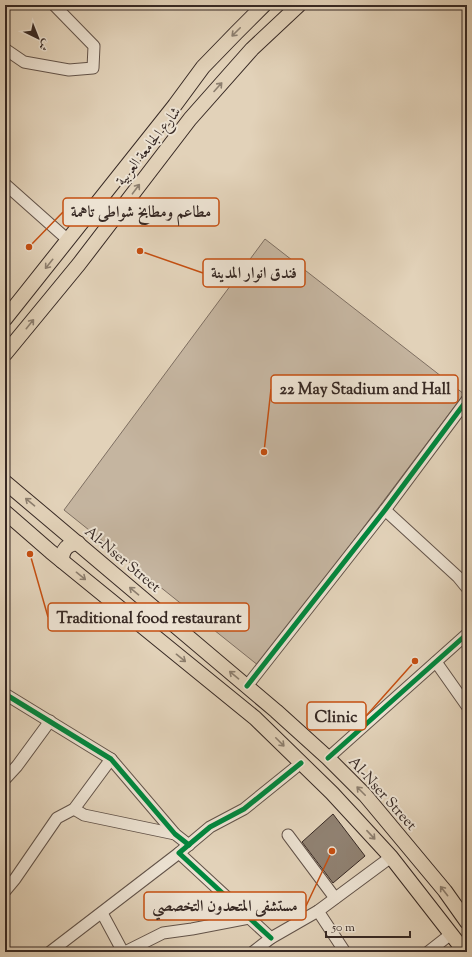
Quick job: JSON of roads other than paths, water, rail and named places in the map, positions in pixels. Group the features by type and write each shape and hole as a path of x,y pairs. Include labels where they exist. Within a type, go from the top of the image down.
{"main road":[{"name":"شارع الجامعة العربية","path":"5,319 204,67 236,32 264,5"},
{"name":"شارع الجامعة العربية","path":"5,354 79,264 190,119 252,49 299,5"},
{"name":"Al-Nser Street","path":"5,482 247,686 328,758 366,795 444,891 467,922"},
{"path":"5,512 62,561 255,718 332,793 391,857 465,952"},
{"path":"40,542 48,537 54,522"},
{"path":"62,561 65,548 73,543 78,543"}],"street":[{"path":"5,49 24,62 69,70 93,68 94,46 54,5"},
{"path":"5,184 68,240"},
{"path":"247,686 385,510 467,400"},
{"path":"385,510 458,577 467,588"},
{"path":"328,758 467,634"},
{"path":"436,662 467,706"},
{"path":"5,694 111,759 175,834 189,844"},
{"path":"5,779 18,766 50,721"},
{"path":"5,891 57,818 74,809 111,759"},
{"path":"50,952 179,853 210,826 244,809 301,763"},
{"path":"74,809 84,815 175,834"},
{"path":"288,835 335,898"},
{"path":"179,853 270,938"},
{"path":"253,952 270,938 318,911 391,857"},
{"path":"318,911 346,952"},
{"path":"102,913 124,952 163,933 249,918"},
{"path":"428,952 451,934"}],"place":[{"name":"مطاعم ومطابخ شواطى تاهمة","path":"29,247"},
{"name":"فندق انوار المدينة","path":"140,251"},
{"name":"22 May Stadium and Hall","path":"264,452"},
{"name":"Traditional food restaurant","path":"30,554"},
{"name":"Clinic","path":"415,661"},
{"name":"مستشفى المتحدون التخصصي","path":"332,851"}]}
